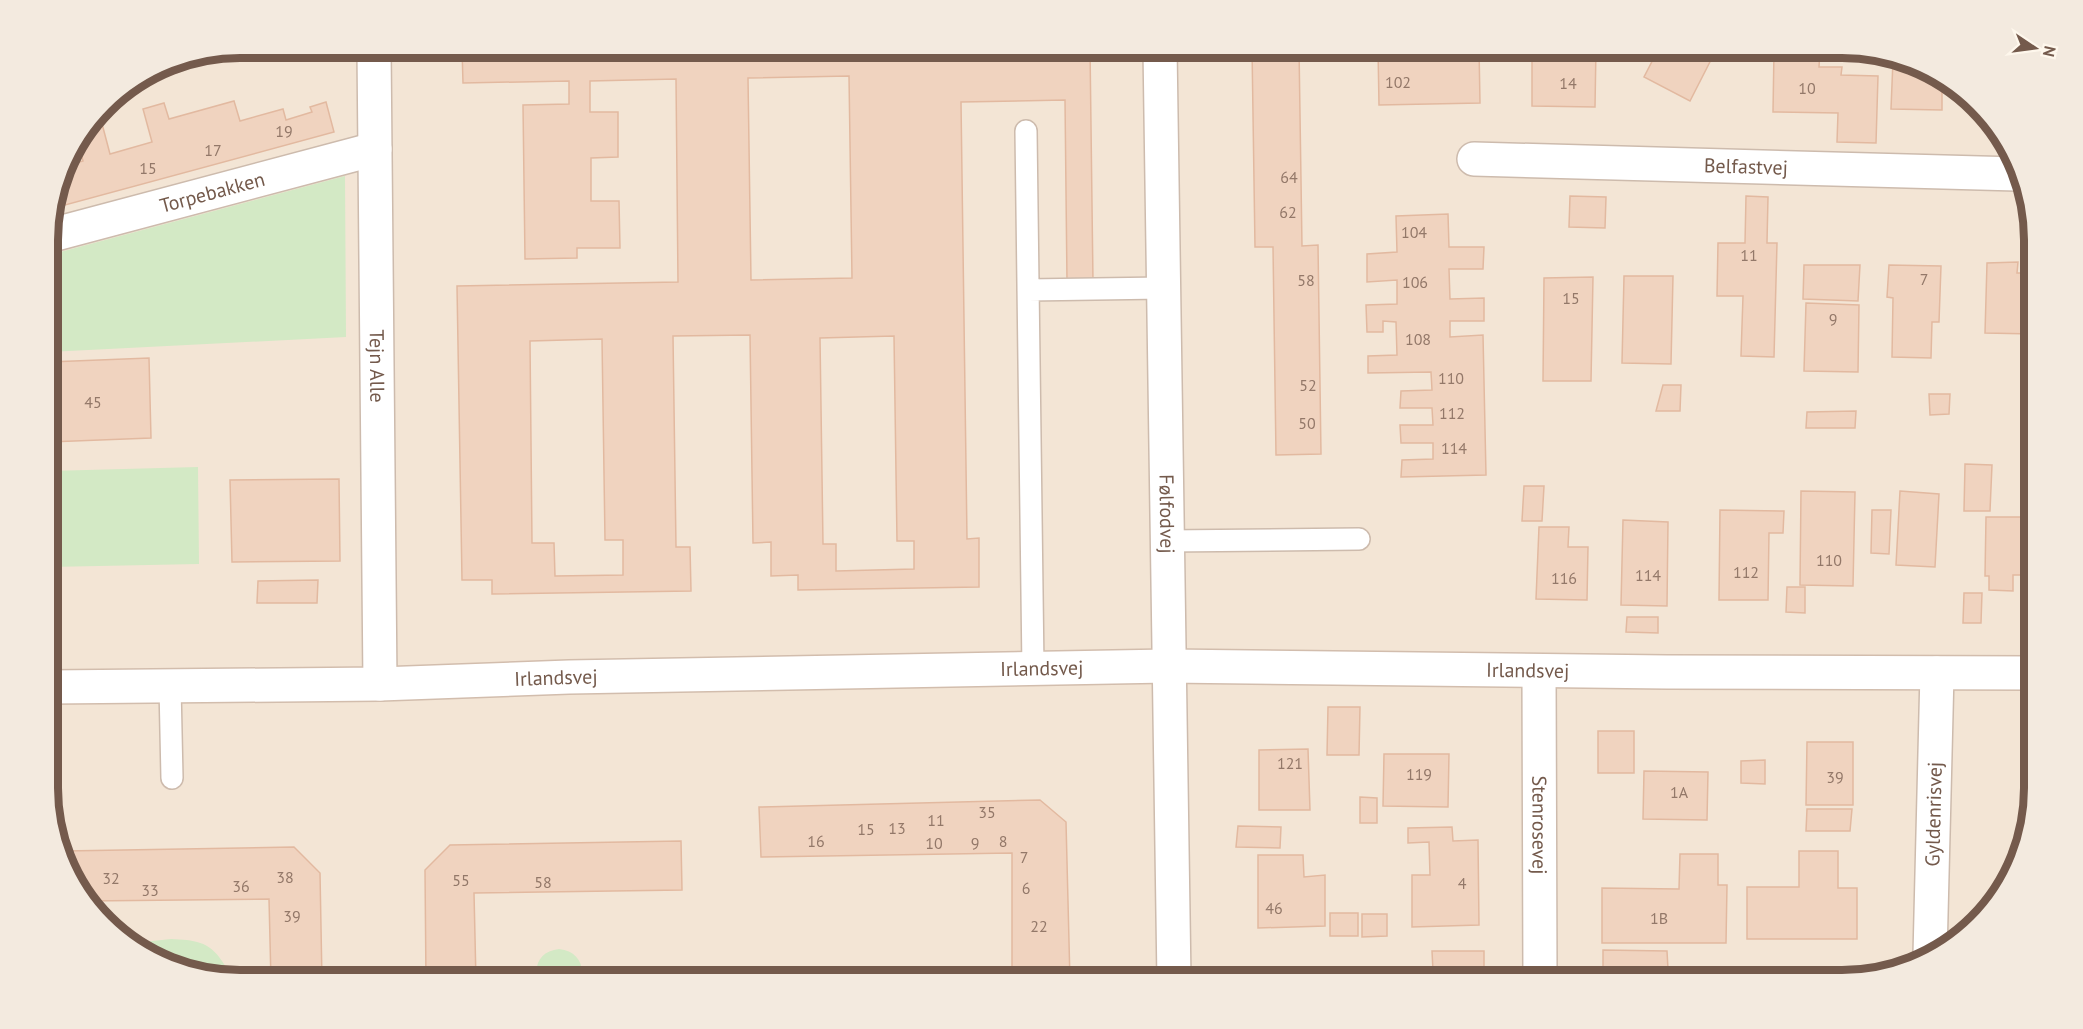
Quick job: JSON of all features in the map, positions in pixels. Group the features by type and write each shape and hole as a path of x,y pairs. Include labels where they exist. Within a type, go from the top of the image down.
{"street":[{"name":"Tejn Alle","path":"374,59 380,684"},
{"name":"Følfodvej","path":"1160,59 1174,970"},
{"name":"Torpebakken","path":"59,233 375,149"},
{"name":"Belfastvej","path":"1474,159 2012,174"},
{"name":"Irlandsvej","path":"58,687 380,684 548,677 1168,666 1539,671 2025,673"},
{"name":"Stenrosevej","path":"1539,671 1540,970"},
{"name":"Gyldenrisvej","path":"1930,948 1937,673"}],"lane":[{"path":"1026,131 1033,669"},
{"path":"1028,290 1163,288"},
{"path":"1166,541 1359,539"},
{"path":"170,686 172,778"}],"shaded area":[{"path":"229,59 1854,59 1901,68 1923,77 1962,104 1994,140 2011,171 2023,217 2025,241 2025,788 2023,812 2011,858 1994,889 1979,908 1943,940 1901,961 1854,970 241,970 217,969 171,957 130,933 96,899 72,858 60,812 58,788 59,229 65,194 72,171 89,140 112,112 140,89 171,72 205,62"}],"green space":[{"path":"345,176 346,337 59,352 59,252"},
{"path":"198,467 199,564 58,567 59,471"},
{"path":"171,939 194,941 212,949 227,969 194,964 171,957 144,942"},
{"path":"553,950 571,952 578,959 582,970 537,970 540,959"}],"building":[{"path":"462,59 1090,59 1093,282 1067,282 1065,100 961,102 967,539 979,538 979,587 798,590 798,575 771,576 771,542 753,543 750,335 673,336 676,547 690,547 691,591 492,594 492,580 462,580 457,286 678,282 676,79 590,81 590,112 618,112 618,157 591,158 591,201 619,201 620,248 577,248 577,258 525,259 523,105 569,104 569,81 463,83","holes":["849,76 852,278 751,280 748,78","894,336 897,541 914,541 914,569 836,571 836,544 823,544 820,338","602,339 605,540 623,540 623,575 555,576 554,543 532,543 530,341"]},
{"path":"1252,59 1299,59 1302,246 1318,245 1321,454 1276,455 1273,247 1255,247"},
{"path":"1378,59 1479,59 1480,103 1379,105"},
{"path":"1532,59 1596,59 1595,107 1532,106"},
{"path":"1653,59 1711,59 1690,101 1644,77"},
{"path":"1774,59 1820,59 1819,67 1842,67 1841,75 1878,76 1876,143 1837,142 1838,113 1773,112"},
{"path":"1893,66 1923,77 1942,88 1942,110 1891,109"},
{"path":"234,101 240,121 283,109 286,120 312,112 310,107 326,102 334,132 62,206 72,171 76,163 83,161 81,154 102,124 110,154 152,142 143,109 164,103 169,119"},
{"path":"1570,196 1606,197 1605,228 1569,227"},
{"path":"1746,196 1768,197 1767,243 1777,243 1774,357 1741,356 1743,296 1717,296 1718,243 1745,243"},
{"path":"1448,214 1449,247 1484,247 1483,269 1449,269 1450,299 1484,298 1484,321 1450,321 1450,337 1483,335 1486,475 1401,477 1402,460 1433,459 1433,443 1401,443 1400,425 1433,425 1432,408 1400,408 1401,391 1432,390 1431,372 1368,373 1368,356 1397,355 1396,322 1383,321 1383,332 1367,332 1366,305 1397,304 1397,280 1367,282 1367,254 1397,252 1396,216"},
{"path":"2018,262 2017,273 2025,273 2025,334 1985,333 1987,263"},
{"path":"1804,265 1860,265 1858,301 1803,299"},
{"path":"1889,265 1941,266 1939,322 1932,322 1931,358 1892,357 1893,298 1887,297"},
{"path":"1624,276 1673,276 1671,364 1622,363"},
{"path":"1593,277 1591,381 1543,381 1544,278"},
{"path":"1806,303 1859,305 1858,372 1804,371"},
{"path":"149,358 151,438 59,442 59,362"},
{"path":"1663,385 1681,385 1680,411 1656,411"},
{"path":"1929,394 1950,394 1949,414 1930,415"},
{"path":"1856,411 1855,428 1806,428 1807,412"},
{"path":"1965,464 1992,465 1990,511 1964,511"},
{"path":"339,479 340,561 232,562 230,480"},
{"path":"1524,486 1544,486 1542,521 1522,521"},
{"path":"1801,491 1855,492 1853,586 1800,585"},
{"path":"1900,491 1939,494 1935,567 1896,565"},
{"path":"1720,510 1784,511 1783,533 1769,533 1768,600 1719,600"},
{"path":"1872,510 1891,510 1889,554 1871,553"},
{"path":"1986,517 2025,517 2025,575 2013,575 2013,591 1989,590 1989,576 1985,576"},
{"path":"1623,520 1668,522 1667,606 1621,605"},
{"path":"1539,527 1569,527 1568,547 1588,547 1587,600 1536,599"},
{"path":"318,580 317,603 257,603 258,581"},
{"path":"1787,587 1805,587 1805,613 1786,612"},
{"path":"1964,593 1982,593 1981,623 1963,623"},
{"path":"1627,617 1658,617 1658,633 1626,632"},
{"path":"1328,707 1360,707 1359,755 1327,755"},
{"path":"1598,731 1634,731 1634,773 1598,773"},
{"path":"1807,742 1853,742 1853,805 1806,805"},
{"path":"1308,749 1310,810 1259,810 1259,750"},
{"path":"1384,754 1449,754 1448,807 1383,806"},
{"path":"1765,760 1765,784 1741,783 1741,761"},
{"path":"1644,771 1708,772 1707,820 1643,819"},
{"path":"1360,797 1377,798 1377,823 1360,823"},
{"path":"1040,800 1066,822 1070,970 1012,970 1012,853 761,857 759,807"},
{"path":"1807,809 1852,809 1850,831 1806,831"},
{"path":"1238,826 1281,827 1280,848 1236,847"},
{"path":"1452,827 1453,841 1478,840 1479,925 1412,927 1412,875 1430,875 1429,842 1408,843 1408,828"},
{"path":"681,841 682,890 474,893 476,970 426,970 425,870 450,845"},
{"path":"294,847 320,873 322,970 271,970 269,899 98,901 83,879 70,851"},
{"path":"1799,851 1838,851 1838,888 1857,888 1857,939 1747,939 1747,887 1799,887"},
{"path":"1680,854 1718,854 1718,885 1727,885 1726,943 1602,943 1602,888 1679,889"},
{"path":"1258,855 1303,855 1304,877 1325,875 1325,926 1258,928"},
{"path":"1330,913 1358,913 1358,936 1330,936"},
{"path":"1362,914 1387,914 1387,936 1362,937"},
{"path":"1603,950 1667,951 1668,969 1603,970"},
{"path":"1432,951 1484,951 1484,970 1433,970"},
{"path":"826,969 826,970 729,970"}]}
